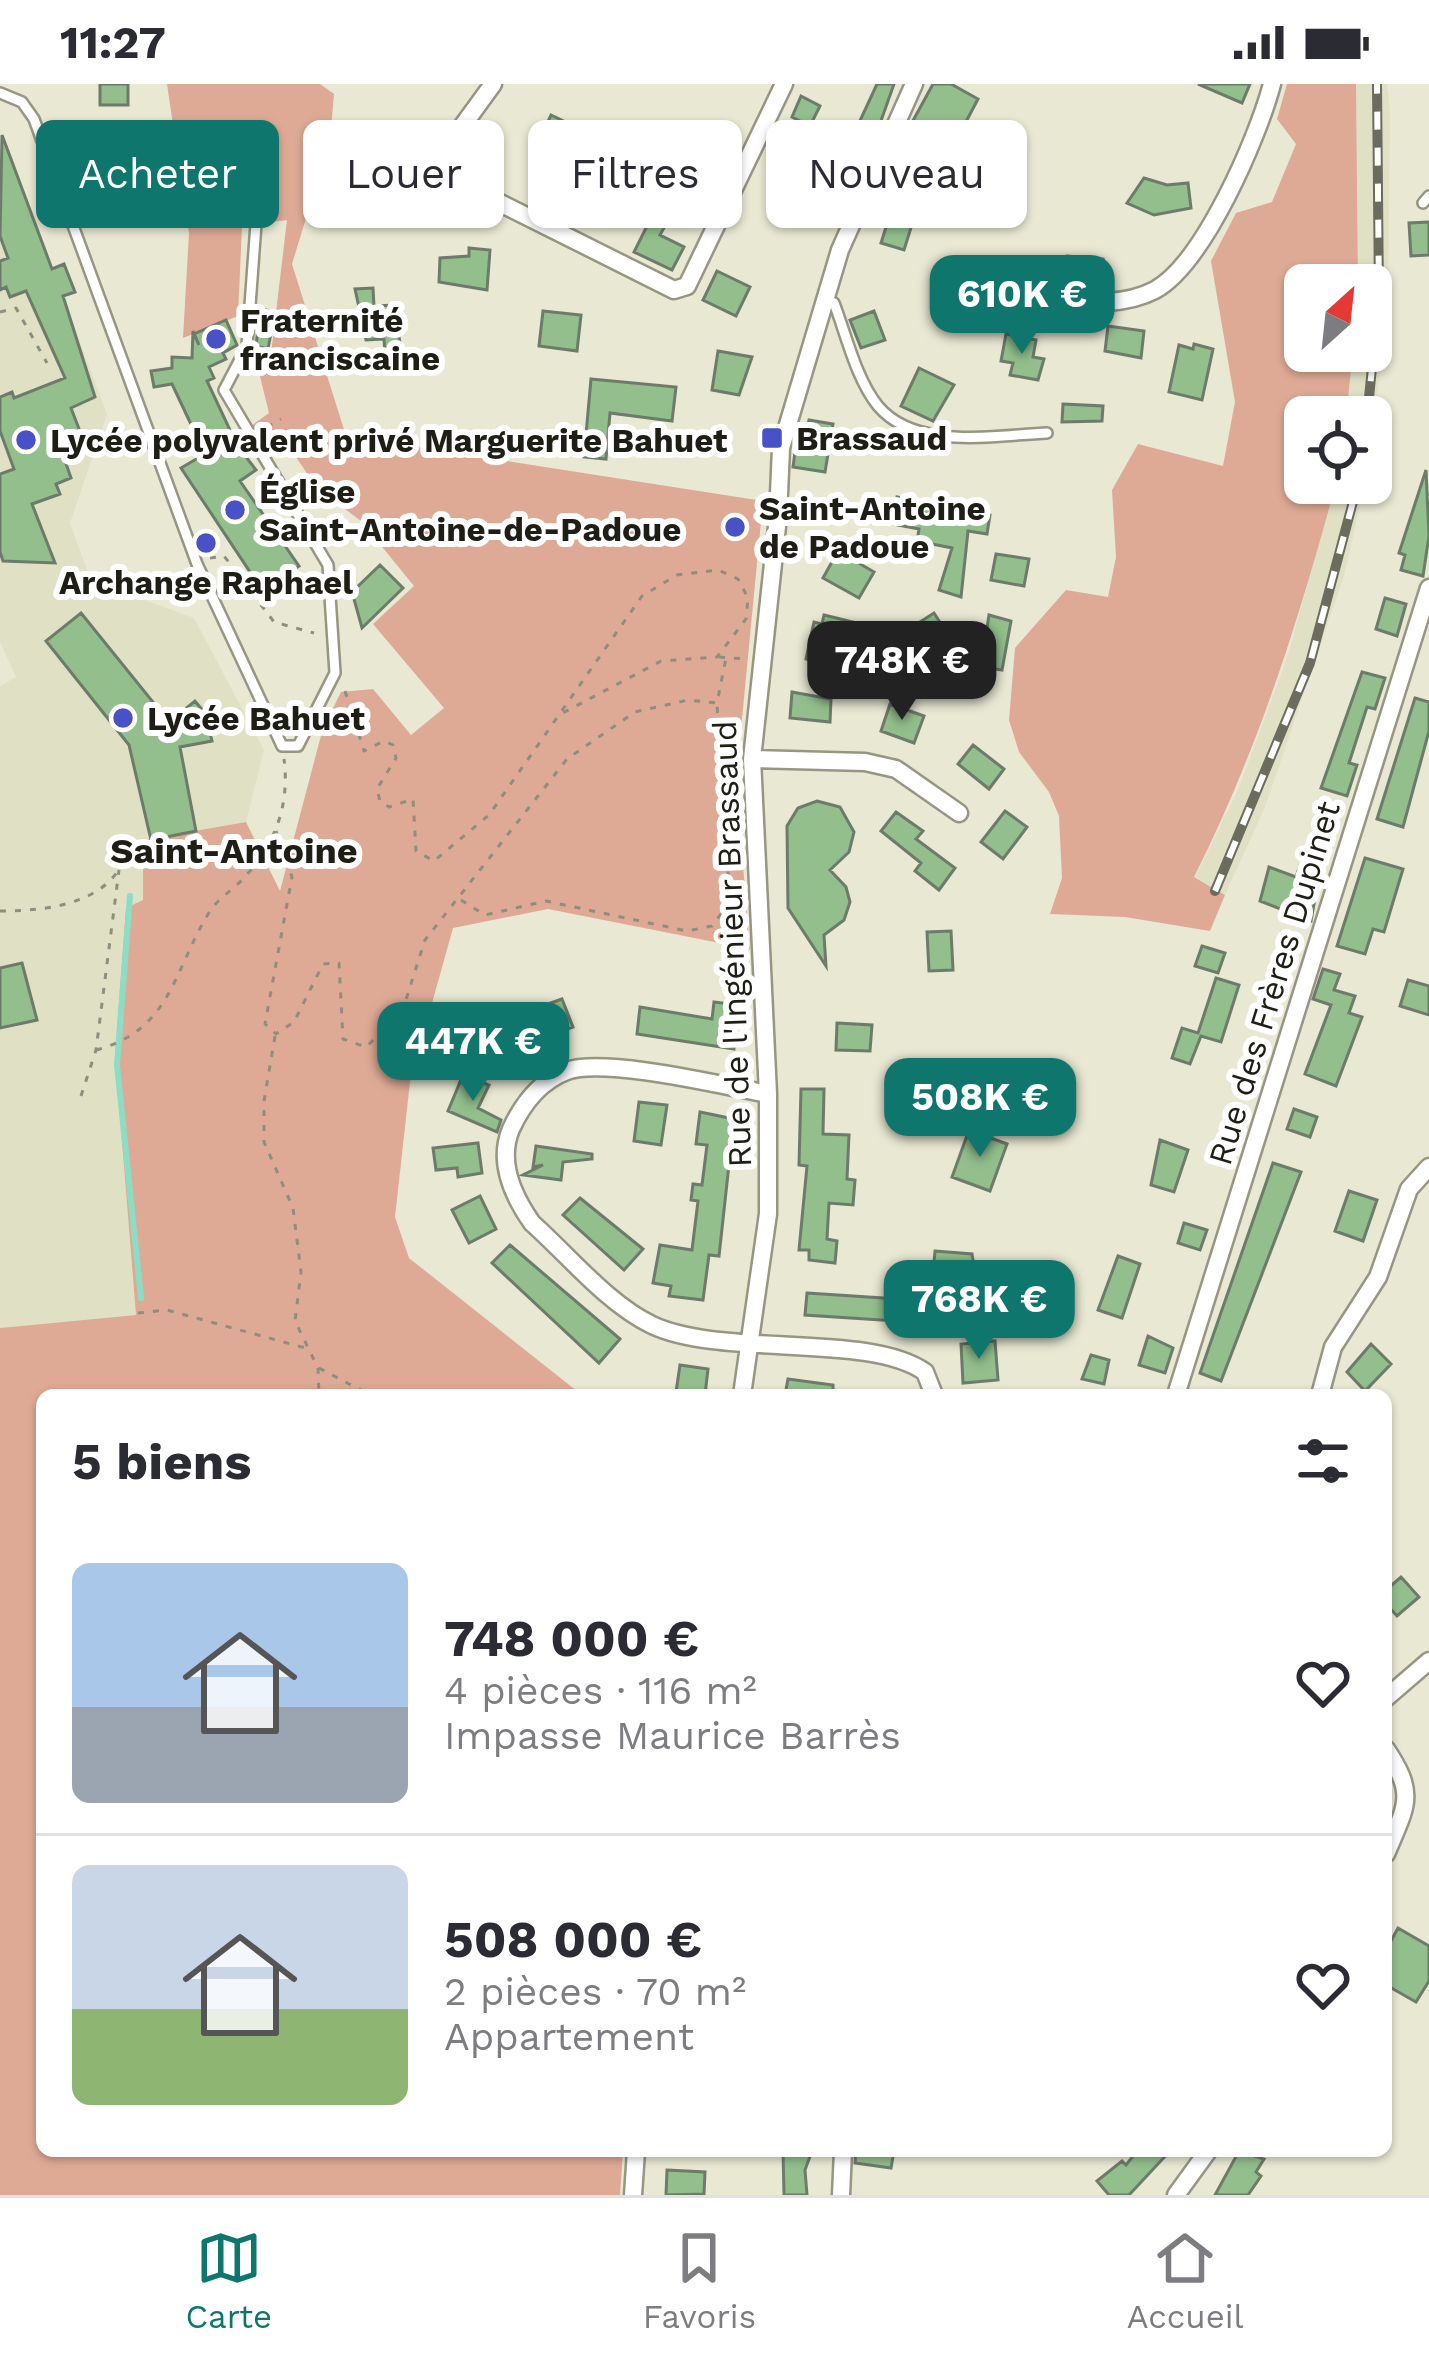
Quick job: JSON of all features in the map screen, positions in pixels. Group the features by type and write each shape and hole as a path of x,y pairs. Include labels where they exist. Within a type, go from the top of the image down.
{"street":[{"path":"493,84 461,128 447,166 452,179 674,290 687,286 784,84"},
{"name":"Rue de l'Ingénieur Brassaud","path":"743,1389 768,1214 768,1094 752,759 781,448 823,297 914,84"},
{"path":"1036,299 1110,303 1156,290 1200,243 1259,132 1272,84"},
{"name":"Rue des Frères Dupinet","path":"1178,1389 1429,588"},
{"path":"752,759 866,762 896,770 959,813"},
{"path":"768,1094 598,1066 568,1070 538,1088 520,1109 506,1142 507,1172 517,1202 532,1223 632,1312 677,1332 910,1362 925,1372 932,1389"},
{"path":"1322,1389 1333,1347 1378,1277 1409,1189 1429,1167"},
{"path":"1392,1693 1429,1661"},
{"path":"1392,1758 1406,1779 1408,1795 1392,1838"},
{"path":"633,2195 636,2157"},
{"path":"841,2195 843,2157"},
{"path":"1176,2195 1204,2157"}],"lane":[{"path":"0,93 22,102 34,119 197,564 282,746 298,746 335,673 328,565 224,391 247,346 256,228"},
{"path":"823,297 834,303 868,390 896,422 922,432 962,436 1047,433"}],"path":[{"path":"0,312 16,308 47,363"},
{"path":"242,442 281,419"},
{"path":"217,554 274,622 333,638"},
{"path":"335,673 352,703 361,730 358,742 364,751 384,741 393,745 396,758 377,789 380,801 389,807 412,799 416,851 434,861 489,814 642,596 677,575 718,570 738,579 748,598 746,619 717,657"},
{"path":"557,716 661,662 717,657 760,662"},
{"path":"459,898 484,915 546,901 687,931 712,926 730,902 717,703 726,658"},
{"path":"319,1389 311,1349 295,1321 301,1272 293,1208 264,1142 264,1101 276,1034 293,1022 323,964 339,963 344,1039 366,1046 402,1012 424,940 567,759 634,712 688,700 717,703"},
{"path":"96,1050 130,1042 165,1001 212,908 244,878 276,831 287,784 282,746"},
{"path":"276,831 292,877 265,1024 276,1034"},
{"path":"0,911 56,908 109,885 119,870 96,1050 81,1096"},
{"path":"138,1313 166,1310 311,1349"},
{"path":"317,1368 358,1389"}],"shaded area":[{"path":"167,84 320,84 334,94 332,120 303,120 303,228 292,264 346,436 763,501 736,781 750,949 548,909 453,928 410,1082 395,1217 409,1258 574,1389 36,1389 36,2157 623,2157 620,2195 0,2195 0,1328 136,1315 115,1055 126,908 143,900 143,840 246,822 280,891 323,728 341,692 373,689 411,735 444,708 373,624 414,586 361,521 317,488 281,435 262,446 251,426 269,413 254,352 271,354 287,220 279,221 279,120 172,120"},
{"path":"1287,84 1356,84 1358,264 1284,264 1284,372 1351,372 1348,396 1284,396 1284,504 1330,504 1275,684 1194,877 1225,895 1210,931 1125,917 1050,914 1062,878 1059,816 1049,792 1019,752 1009,720 1015,648 1066,590 1108,597 1116,557 1112,490 1138,444 1223,466 1235,402 1211,261 1236,213 1272,202 1296,144 1277,119"},
{"path":"1356,84 1387,84 1388,264 1358,264"},
{"name":"Lycée Bahuet","path":"11,159 52,268 64,264 75,292 63,297 107,414 70,523 91,581 194,618 264,750 246,822 143,840 143,901 115,1055 136,1315 0,1328 0,686 16,677 0,642 0,164"},
{"path":"188,228 242,228 238,316 183,338"},
{"path":"1351,372 1380,372 1377,396 1348,396"},
{"path":"1330,504 1360,504 1344,576 1265,807 1225,895 1195,877 1238,790 1287,658"}],"building":[{"path":"100,84 128,84 128,105 100,105"},
{"path":"877,84 894,84 881,120 860,120"},
{"path":"933,84 951,84 978,99 967,120 913,120"},
{"path":"1198,84 1250,84 1242,103"},
{"path":"801,96 820,106 813,120 792,117"},
{"path":"2,135 52,269 64,264 75,292 63,296 95,397 71,408 81,434 70,438 74,450 63,455 71,478 56,484 60,494 32,504 55,563 3,561 0,552 0,474 14,469 0,431 0,397 12,392 14,398 65,378 26,291 10,297 6,287 0,290 0,261 8,258 0,236"},
{"path":"1144,178 1167,185 1188,183 1191,208 1154,215 1127,203"},
{"path":"1429,222 1429,255 1411,256 1409,223"},
{"path":"646,228 664,228 660,235 684,247 672,270 634,252"},
{"path":"886,228 911,228 904,250 881,243"},
{"path":"469,248 490,250 487,290 439,282 440,258 469,256"},
{"path":"1067,256 1103,259 1101,284 1064,281"},
{"path":"717,271 750,287 736,316 703,300"},
{"path":"373,288 374,306 394,305 404,368 386,369 384,339 366,340 355,289"},
{"path":"260,309 275,312 268,349 256,346"},
{"path":"543,311 581,315 577,351 539,346"},
{"path":"874,311 885,340 861,348 850,320"},
{"path":"226,320 237,345 223,353 226,359 209,367 214,378 207,381 237,445 256,470 240,481 299,566 262,590 181,468 205,454 172,384 154,387 151,371 172,368 172,357 192,358 194,334"},
{"path":"1108,326 1144,331 1141,358 1105,351"},
{"path":"1006,334 1036,340 1033,357 1044,359 1038,380 1010,375 1013,363 1001,361"},
{"path":"1194,344 1213,349 1202,400 1169,392 1179,345 1193,349"},
{"path":"718,351 752,357 739,395 712,390"},
{"path":"919,368 954,385 933,421 901,406"},
{"path":"591,379 676,387 672,421 610,413 606,459 584,457"},
{"path":"1063,404 1103,406 1102,421 1062,422"},
{"path":"809,420 833,424 825,472 793,467 795,452 803,451"},
{"path":"1426,470 1429,536 1423,576 1401,570 1405,555 1399,553"},
{"path":"897,497 990,515 987,534 968,531 961,597 939,590 952,548 917,541 919,529 893,524"},
{"path":"838,551 874,572 859,598 823,578"},
{"path":"996,554 1029,559 1024,586 991,580"},
{"path":"380,565 403,588 362,628 352,592"},
{"path":"1385,598 1406,604 1397,636 1376,629"},
{"path":"81,613 169,722 195,701 205,713 212,741 180,747 196,831 151,840 129,745 46,641"},
{"path":"934,613 961,655 948,647 920,665 900,635 934,643 912,627"},
{"path":"824,615 853,622 835,667 806,659 814,622 822,624"},
{"path":"989,615 1011,621 1002,670 981,667"},
{"path":"1362,672 1385,678 1375,709 1367,707 1349,763 1357,765 1347,796 1321,788"},
{"path":"792,692 831,699 830,722 790,718"},
{"path":"1415,698 1429,702 1429,731 1403,827 1377,819"},
{"path":"890,704 924,716 914,743 881,731"},
{"path":"973,745 1004,769 989,789 958,764"},
{"path":"817,801 840,807 854,832 849,852 830,870 846,887 850,902 844,920 824,935 826,966 788,908 787,826 798,808"},
{"path":"1005,811 1027,827 1003,859 981,842"},
{"path":"896,812 923,831 916,839 955,868 939,890 915,871 921,863 881,831"},
{"path":"1365,858 1403,869 1384,932 1373,929 1365,954 1337,946"},
{"path":"1300,865 1320,871 1311,921 1260,901 1269,867 1296,877"},
{"path":"951,931 953,970 929,971 927,932"},
{"path":"1202,946 1225,953 1218,973 1195,966"},
{"path":"22,963 37,1020 0,1028 0,968"},
{"path":"1323,969 1340,974 1334,990 1355,996 1349,1013 1362,1017 1336,1086 1305,1074 1331,1005 1313,999"},
{"path":"1216,978 1239,985 1221,1042 1201,1036 1190,1064 1172,1058 1182,1028 1198,1033"},
{"path":"1408,980 1429,986 1429,1015 1400,1006"},
{"path":"562,999 573,1027 544,1037 534,1009"},
{"path":"714,1002 738,1005 734,1049 637,1034 640,1007 712,1019"},
{"path":"837,1023 872,1025 870,1051 836,1050"},
{"path":"510,1026 526,1047 496,1069 480,1047"},
{"path":"463,1075 489,1085 478,1108 501,1120 497,1132 448,1111"},
{"path":"801,1089 824,1089 823,1134 849,1135 847,1179 855,1180 853,1205 829,1203 827,1239 837,1241 835,1263 809,1260 809,1250 799,1250 807,1166 799,1165"},
{"path":"639,1102 667,1105 661,1145 634,1141"},
{"path":"1294,1109 1317,1117 1310,1137 1287,1129"},
{"path":"700,1112 734,1119 719,1256 709,1255 703,1300 669,1296 671,1286 653,1283 660,1245 692,1250 698,1201 691,1200 693,1184 702,1185 707,1145 696,1144"},
{"path":"969,1130 1007,1144 990,1191 952,1177"},
{"path":"1160,1140 1188,1150 1174,1192 1151,1185"},
{"path":"478,1143 482,1173 458,1177 457,1168 436,1170 433,1148"},
{"path":"536,1146 592,1154 592,1159 563,1162 561,1180 523,1175 543,1165 533,1167"},
{"path":"1273,1163 1301,1172 1221,1381 1200,1373"},
{"path":"1349,1191 1377,1200 1363,1241 1335,1231"},
{"path":"480,1196 496,1229 469,1243 452,1210"},
{"path":"580,1198 643,1249 624,1270 563,1215"},
{"path":"1184,1223 1207,1230 1200,1250 1178,1243"},
{"path":"510,1245 620,1339 599,1363 492,1263"},
{"path":"935,1251 972,1254 977,1284 932,1283"},
{"path":"1118,1256 1140,1264 1122,1318 1098,1310"},
{"path":"807,1293 913,1300 911,1322 805,1315"},
{"path":"1148,1336 1173,1348 1165,1373 1139,1365"},
{"path":"995,1341 998,1380 963,1383 961,1344"},
{"path":"1371,1344 1391,1364 1367,1389 1347,1372"},
{"path":"1091,1355 1109,1360 1104,1384 1082,1379"},
{"path":"680,1365 708,1369 706,1389 676,1389"},
{"path":"788,1379 833,1385 833,1389 786,1389"},
{"path":"1401,1577 1419,1597 1397,1616 1392,1611 1392,1585"},
{"path":"1398,1928 1429,1946 1429,1981 1416,2002 1392,1988 1392,1939"},
{"path":"783,2157 810,2157 805,2170 807,2195 784,2195"},
{"path":"856,2157 893,2157 891,2168 855,2163"},
{"path":"1132,2157 1164,2157 1129,2195 1109,2195 1097,2181 1122,2161 1126,2165"},
{"path":"1236,2157 1264,2159 1256,2172 1261,2176 1248,2195 1215,2195"},
{"path":"667,2170 705,2172 704,2194 666,2195"}],"waterway":[{"path":"130,896 117,1065 141,1298"}],"railway":[{"path":"1369,396 1379,299 1377,84"},
{"path":"1215,891 1310,663 1352,504"}],"place":[{"name":"Fraternité franciscaine","path":"216,339"},
{"name":"Brassaud","path":"772,438"},
{"name":"Lycée polyvalent privé Marguerite Bahuet","path":"26,440"},
{"name":"Église Saint-Antoine-de-Padoue","path":"235,510"},
{"name":"Saint-Antoine de Padoue","path":"735,527"},
{"name":"Archange Raphael","path":"206,543"},
{"name":"Lycée Bahuet","path":"123,718"}],"district":[{"name":"Saint-Antoine","path":"234,851"}]}
